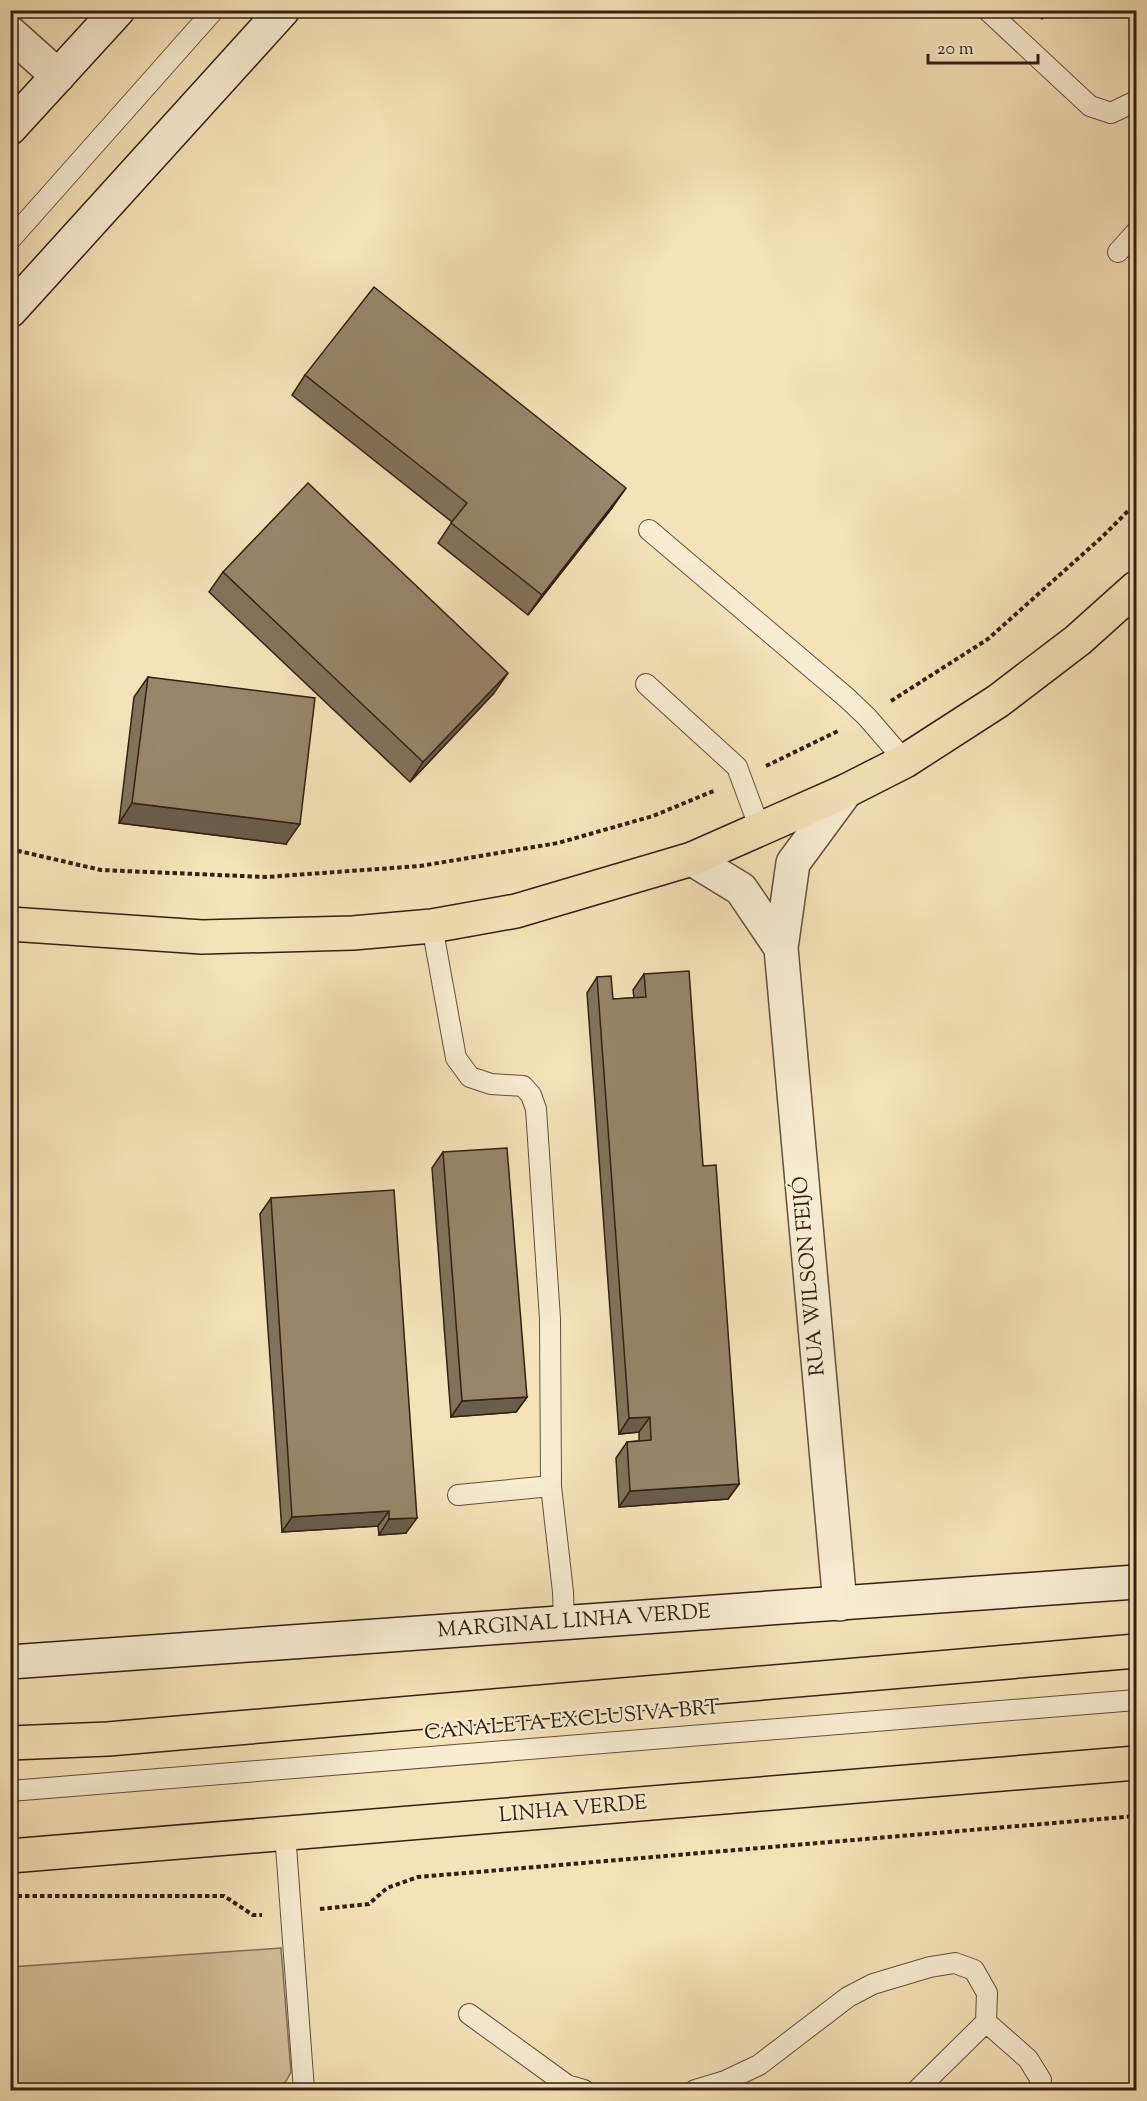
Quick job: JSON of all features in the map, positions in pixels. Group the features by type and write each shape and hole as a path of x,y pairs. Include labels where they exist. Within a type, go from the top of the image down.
{"main road":[{"path":"10,924 202,937 353,933 432,926 516,911 692,859 846,791 905,761 998,701 1078,640 1137,588"},
{"path":"10,1743 120,1738 1137,1652"},
{"name":"LINHA VERDE","path":"10,1856 1137,1763"}],"street":[{"path":"10,128 118,10"},
{"path":"10,310 284,10"},
{"path":"10,33 58,76"},
{"name":"RUA WILSON FEIJÓ","path":"840,1604 781,948 793,863 846,791"},
{"name":"RUA WILSON FEIJÓ","path":"692,859 741,889 781,948"},
{"name":"MARGINAL LINHA VERDE","path":"10,1662 1137,1582"}],"lane":[{"path":"10,240 214,10"},
{"path":"987,10 1090,106 1111,113 1137,101"},
{"path":"1118,252 1137,232"},
{"path":"649,530 867,717 905,761"},
{"path":"646,684 737,767 760,829"},
{"path":"432,926 456,1058 470,1077 491,1084 523,1086 531,1095 536,1109 550,1319 551,1486 563,1592 564,1622"},
{"path":"458,1495 551,1486"},
{"name":"CANALETA EXCLUSIVA BRT","path":"10,1791 1137,1700"},
{"path":"285,1833 304,2091"},
{"path":"695,2091 725,2081 759,2065 848,1997 873,1984 930,1967 955,1963 974,1970 987,1993 986,2022 917,2091"},
{"path":"469,2014 567,2085 584,2091"},
{"path":"986,2022 1028,2060 1041,2080 1038,2091"}],"path":[{"path":"10,849 101,870 266,877 420,866 558,843 652,816 741,778 867,717 988,639 1137,504"},
{"path":"369,1904 387,1888 418,1877 1137,1816"},
{"path":"10,1896 224,1896 254,1915"}],"shaded area":[{"path":"281,1948 291,2072 278,2090 11,2090 11,1967"}],"building":[{"path":"374,287 626,488 542,595 451,523 467,503 305,375"},
{"path":"308,483 508,673 423,762 223,572"},
{"path":"148,677 315,698 300,824 132,803"},
{"path":"689,971 703,1166 716,1165 739,1484 630,1491 627,1442 651,1440 650,1417 629,1418 597,977 611,976 613,999 646,997 644,974"},
{"path":"507,1148 527,1397 462,1401 443,1152"},
{"path":"394,1190 417,1518 389,1519 389,1511 292,1517 271,1198"}]}
